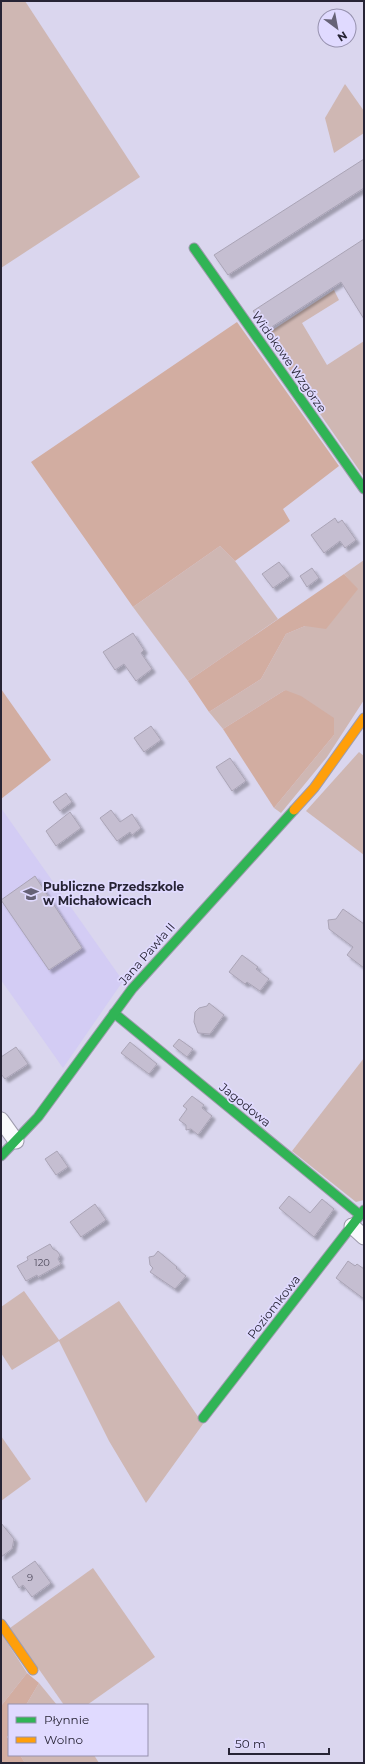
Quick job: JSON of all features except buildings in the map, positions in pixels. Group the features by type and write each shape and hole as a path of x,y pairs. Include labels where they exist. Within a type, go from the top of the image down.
{"street":[{"name":"Widokowe Wzgórze","path":"194,248 364,489"},
{"name":"Jana Pawła II","path":"1,1156 38,1117 114,1013 177,937 314,788 364,718"},
{"name":"Jagodowa","path":"114,1013 359,1217"},
{"path":"1,1120 16,1141"},
{"path":"359,1217 364,1237"},
{"name":"Poziomkowa","path":"203,1418 359,1217"},
{"path":"1,1624 33,1670"}],"shaded area":[{"path":"1,1 25,1 140,177 1,268"},
{"path":"345,84 364,111 364,133 334,153 325,118"},
{"path":"334,290 339,300 302,323 327,365 364,341 364,477 265,335"},
{"path":"237,322 339,466 283,509 290,521 235,561 220,546 133,607 31,462"},
{"path":"220,546 235,561 278,619 188,681 133,607"},
{"path":"364,560 364,700 327,757 281,813 274,808 334,735 285,690 223,729 209,712 261,679 286,634 305,626 357,589 344,574"},
{"path":"344,574 358,589 326,629 305,626 286,634 261,679 209,712 188,681"},
{"path":"1,689 51,760 1,799"},
{"path":"285,690 301,696 334,718 334,735 274,808 223,729"},
{"path":"359,752 364,756 364,855 306,811"},
{"name":"Publiczne Przedszkole w Michałowicach","path":"1,808 123,981 63,1068 1,980"},
{"path":"364,1058 364,1200 356,1202 292,1151"},
{"path":"24,1291 59,1340 119,1301 203,1424 146,1503 109,1441 59,1341 12,1370 1,1353 1,1307"},
{"path":"1,1436 31,1479 1,1501"},
{"path":"93,1568 155,1657 88,1704 63,1704 10,1628"},
{"path":"1,1633 27,1673 1,1706"},
{"path":"27,1673 39,1683 27,1704 8,1704 8,1756 21,1756 25,1763 1,1763 1,1706"},
{"path":"39,1683 56,1704 27,1704"},
{"path":"21,1756 95,1756 99,1763 25,1763"}],"traffic: fast":[{"path":"194,248 364,489"},
{"path":"1,1156 38,1117 132,989 294,810"},
{"path":"114,1013 360,1215"},
{"path":"203,1418 364,1210"}],"traffic: slow":[{"path":"294,810 314,788 364,718"},
{"path":"1,1624 33,1670"}],"place":[{"name":"Publiczne Przedszkole w Michałowicach","path":"31,894"}]}
